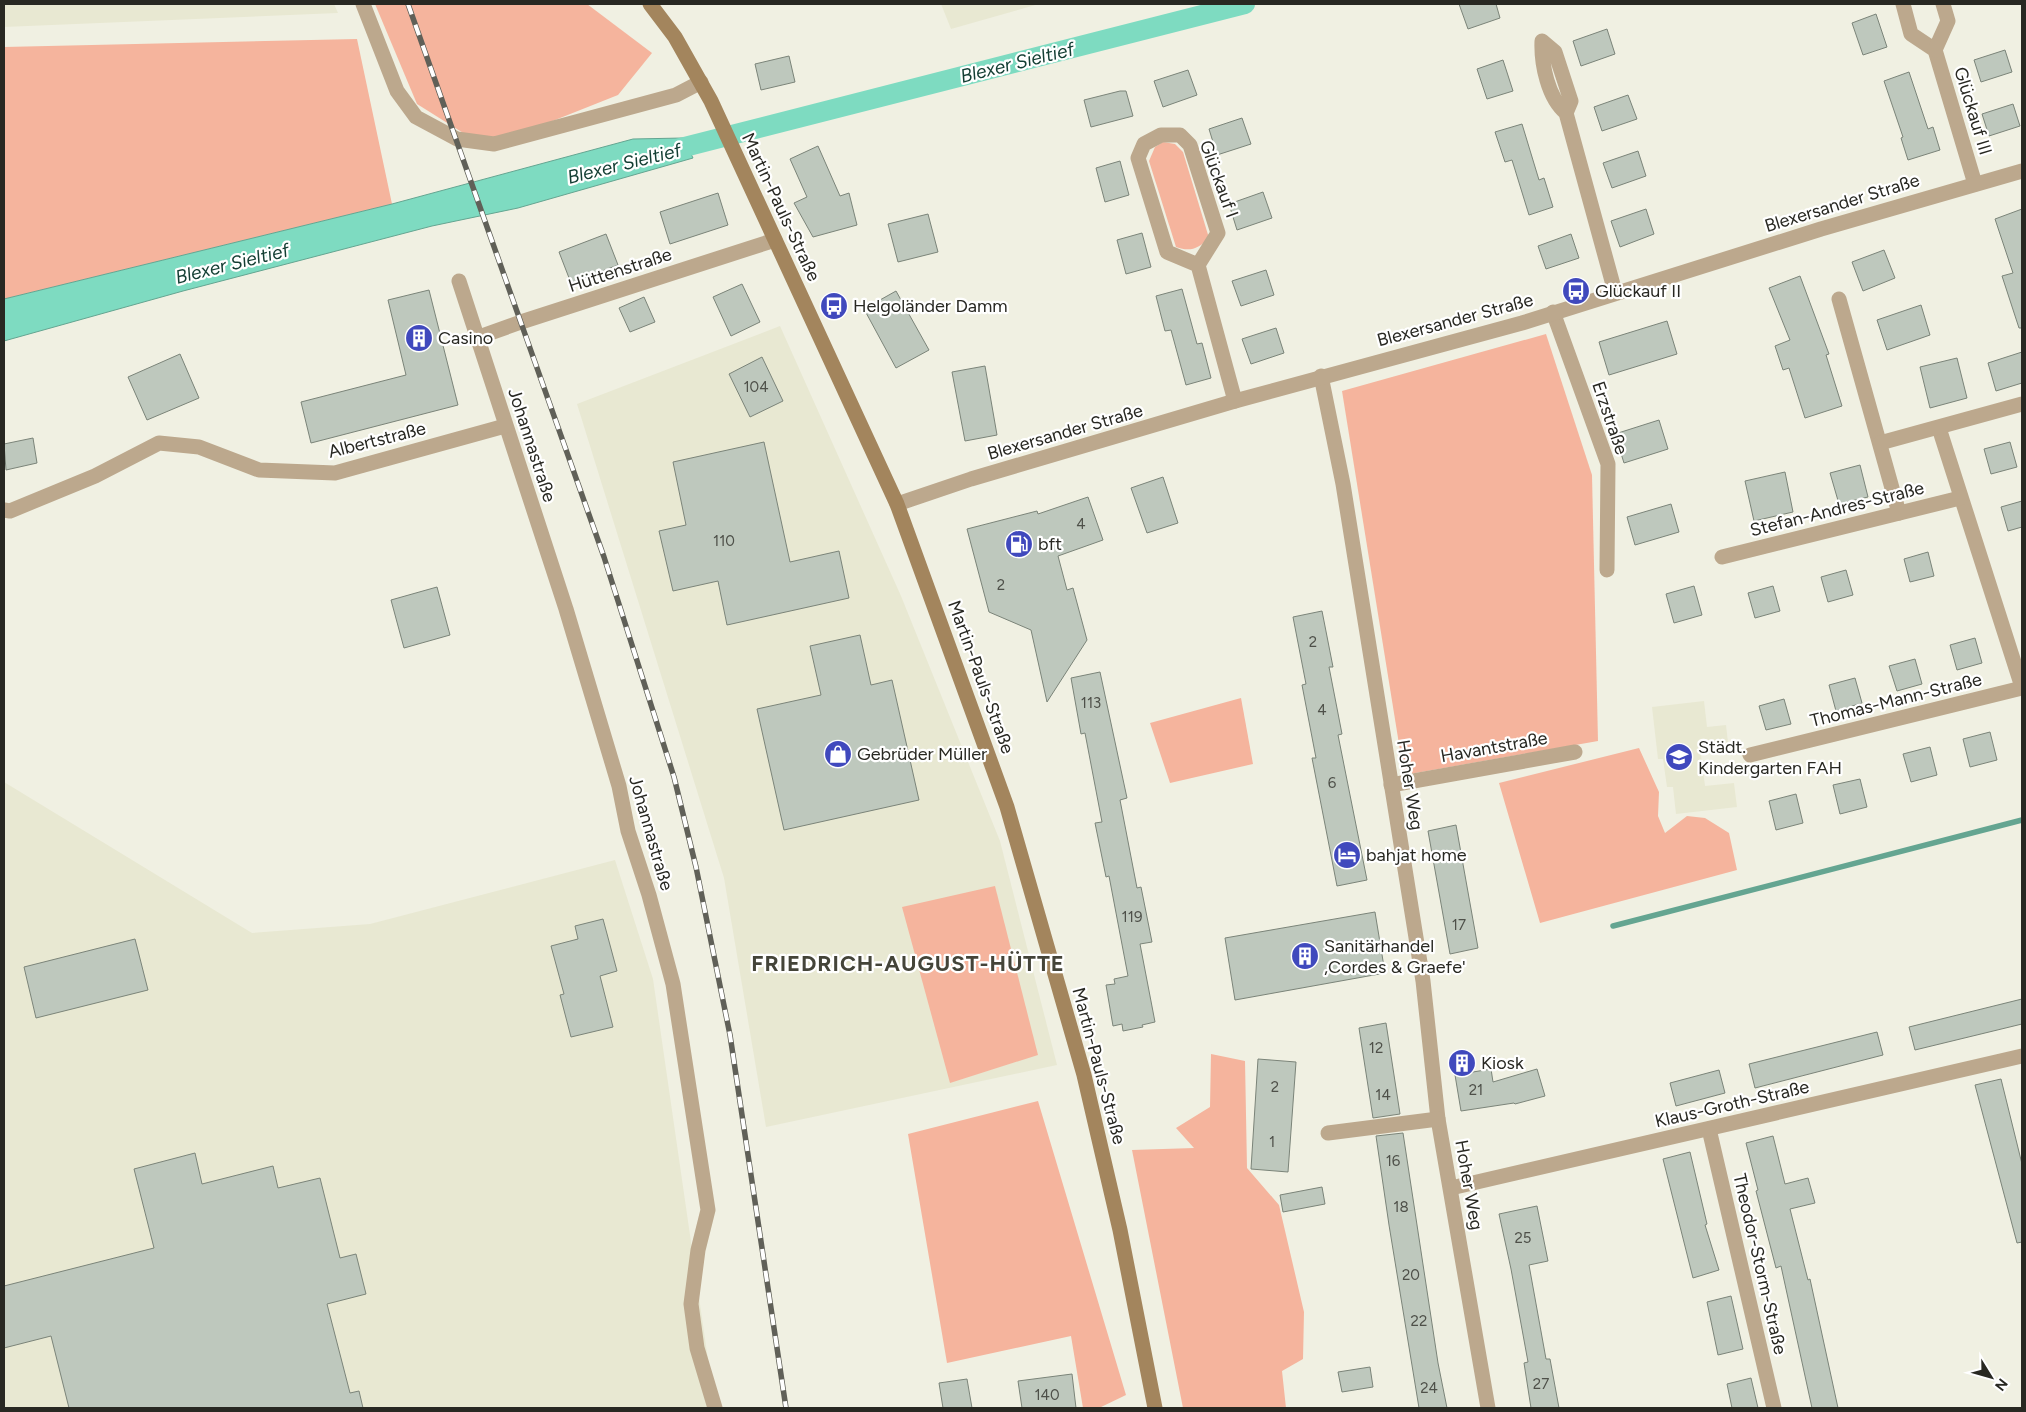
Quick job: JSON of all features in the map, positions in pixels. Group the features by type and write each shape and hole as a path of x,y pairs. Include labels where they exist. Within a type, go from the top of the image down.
{"street":[{"path":"363,4 397,91 416,117 457,140 494,144 597,118 676,94 701,82"},
{"name":"Martin-Pauls-Straße","path":"650,4 676,38 712,101 774,240 897,504 1007,807 1084,1075 1120,1230 1155,1408"},
{"name":"Glückauf III","path":"1902,4 1911,34 1935,50 1975,184"},
{"name":"Glückauf III","path":"1935,50 1948,21 1943,4"},
{"path":"1566,113 1615,292"},
{"name":"Glückauf I","path":"1161,135 1180,135 1190,146 1218,233 1198,265 1167,252 1138,158 1144,144 1161,135"},
{"name":"Blexersander Straße","path":"897,504 970,479 1321,376 1553,312 2022,171"},
{"name":"Hüttenstraße","path":"479,338 521,322 774,240"},
{"path":"1198,265 1235,401"},
{"name":"Johannastraße","path":"459,281 566,610 619,786 628,831 649,895 673,984 708,1210 698,1250 692,1304 697,1348 715,1408"},
{"path":"1838,299 1899,512"},
{"name":"Erzstraße","path":"1553,312 1608,464 1607,570"},
{"name":"Hoher Weg","path":"1321,376 1343,484 1423,980 1438,1119 1488,1408"},
{"path":"1880,443 2022,404"},
{"name":"Albertstraße","path":"4,510 10,511 95,476 159,443 199,447 259,470 335,473 505,426"},
{"path":"1939,428 2022,688"},
{"name":"Stefan-Andres-Straße","path":"1722,557 1960,498"},
{"name":"Thomas-Mann-Straße","path":"1750,755 2022,688"},
{"name":"Havantstraße","path":"1391,785 1575,752"},
{"name":"Klaus-Groth-Straße","path":"1451,1188 2022,1058"},
{"path":"1328,1133 1438,1119"},
{"name":"Theodor-Storm-Straße","path":"1709,1129 1774,1408"}],"shaded area":[{"path":"4,4 334,4 338,13 4,27"},
{"path":"375,4 587,4 652,53 618,95 540,126 476,141 417,104"},
{"path":"941,4 1039,4 951,29"},
{"path":"357,39 392,204 4,299 4,47"},
{"path":"1163,142 1175,144 1183,152 1209,238 1194,248 1176,247 1149,161 1155,147"},
{"path":"780,326 901,596 1000,841 1057,1065 766,1127 724,878 577,404"},
{"path":"1546,334 1592,475 1598,741 1404,775 1342,391"},
{"path":"1241,698 1253,764 1170,783 1150,723"},
{"name":"Städt. Kindergarten FAH","path":"1704,701 1707,727 1726,725 1729,751 1701,755 1705,786 1734,783 1737,807 1676,814 1673,787 1667,787 1663,759 1658,759 1652,707"},
{"path":"1639,748 1659,792 1658,816 1665,833 1687,816 1705,818 1729,833 1737,870 1540,923 1499,783"},
{"path":"4,782 252,933 370,924 615,860 653,979 715,1408 4,1408"},
{"path":"995,886 1038,1055 950,1083 902,907"},
{"path":"1211,1054 1245,1061 1247,1168 1279,1205 1304,1312 1303,1359 1282,1371 1286,1408 1183,1408 1132,1150 1194,1148 1176,1128 1210,1107"},
{"path":"1038,1101 1126,1395 1099,1408 1083,1408 1071,1336 947,1363 908,1134"}],"water":[{"path":"683,138 693,158 518,208 432,226 183,291 4,341 4,299 392,204 633,139"}],"building":[{"path":"1459,4 1496,4 1500,18 1468,29"},
{"path":"1876,14 1887,47 1863,55 1852,23"},
{"path":"1607,29 1615,54 1581,66 1573,41"},
{"path":"2005,50 2012,72 1981,82 1974,60"},
{"path":"789,56 795,82 761,90 755,64"},
{"path":"1503,60 1513,91 1487,99 1477,69"},
{"path":"1188,70 1197,95 1163,107 1154,81"},
{"path":"1909,72 1928,129 1933,127 1940,150 1908,160 1901,138 1903,137 1884,81"},
{"path":"1126,91 1133,116 1091,127 1084,100"},
{"path":"1628,95 1637,119 1602,131 1594,107"},
{"path":"2013,104 2020,126 1989,136 1982,114"},
{"path":"1242,118 1251,144 1217,155 1209,129"},
{"path":"1522,124 1539,180 1544,178 1553,207 1529,215 1512,160 1505,162 1495,132"},
{"path":"818,146 840,196 849,193 857,225 813,237 794,203 807,197 790,159"},
{"path":"1638,151 1646,176 1612,188 1603,163"},
{"path":"1120,161 1129,195 1105,202 1096,168"},
{"path":"1263,192 1272,218 1237,230 1229,204"},
{"path":"718,193 728,225 670,244 660,212"},
{"path":"1646,209 1654,234 1620,247 1611,221"},
{"path":"2022,209 2022,328 2019,328 2002,276 2013,273 1995,219"},
{"path":"928,214 938,252 898,262 888,224"},
{"path":"1142,233 1151,267 1126,274 1117,240"},
{"path":"606,234 618,265 571,283 559,252"},
{"path":"1571,234 1579,258 1546,269 1538,246"},
{"path":"1884,250 1895,278 1863,291 1852,262"},
{"path":"1266,270 1274,295 1241,306 1232,281"},
{"path":"1800,276 1829,354 1826,355 1842,406 1805,418 1789,368 1783,370 1775,346 1790,340 1769,288"},
{"path":"742,284 760,322 731,336 713,297"},
{"path":"1182,289 1197,344 1202,343 1211,378 1186,385 1171,330 1165,331 1156,296"},
{"name":"Casino","path":"429,290 458,405 311,443 301,402 406,375 388,300"},
{"path":"896,291 929,350 896,368 864,309"},
{"path":"644,297 655,322 630,332 619,308"},
{"path":"1921,305 1930,335 1887,350 1877,320"},
{"path":"1667,321 1677,354 1609,375 1599,342"},
{"path":"1276,328 1284,353 1251,364 1242,339"},
{"path":"2022,352 2022,383 1996,391 1988,363"},
{"path":"180,354 199,398 147,420 128,377"},
{"path":"762,357 783,401 750,417 729,374"},
{"path":"1957,358 1967,398 1930,408 1920,367"},
{"path":"985,366 997,435 965,441 952,372"},
{"path":"1659,420 1668,449 1624,463 1615,434"},
{"path":"33,438 37,463 6,470 4,444"},
{"path":"764,442 790,562 839,551 849,598 727,625 718,581 673,591 659,531 686,525 673,462"},
{"path":"2010,442 2017,467 1991,474 1984,449"},
{"path":"1860,465 1868,497 1839,504 1830,473"},
{"path":"1785,472 1793,512 1754,521 1745,481"},
{"path":"1163,477 1178,523 1147,533 1131,488"},
{"path":"1088,497 1103,540 1058,556 1067,590 1073,588 1087,640 1047,702 1031,630 989,612 967,529 1037,511 1038,514"},
{"path":"2022,501 2022,527 2008,531 2001,507"},
{"path":"1671,504 1679,532 1635,545 1627,517"},
{"path":"1928,552 1934,576 1910,582 1904,559"},
{"path":"1846,570 1853,595 1828,602 1821,577"},
{"path":"1694,586 1702,615 1674,623 1666,594"},
{"path":"1773,586 1780,611 1755,618 1748,593"},
{"path":"437,587 450,635 404,648 391,600"},
{"path":"1322,611 1333,667 1329,667 1342,734 1338,735 1367,880 1337,886 1312,758 1316,758 1302,685 1306,684 1293,617"},
{"name":"Gebrüder Müller","path":"860,635 871,685 892,680 919,800 784,830 757,709 821,695 810,646"},
{"path":"1975,638 1982,663 1957,670 1950,645"},
{"path":"1915,659 1922,684 1897,691 1889,666"},
{"path":"1100,672 1127,798 1120,800 1137,888 1141,887 1152,942 1140,944 1155,1022 1142,1025 1143,1027 1123,1031 1122,1024 1113,1026 1106,985 1115,984 1114,979 1128,976 1109,876 1106,877 1095,823 1102,822 1085,733 1081,734 1071,678"},
{"path":"1855,678 1862,703 1836,711 1829,685"},
{"path":"1784,699 1791,724 1766,730 1759,706"},
{"path":"1990,732 1997,760 1970,767 1963,739"},
{"path":"1930,747 1937,775 1911,782 1903,754"},
{"path":"1860,779 1867,807 1840,814 1833,785"},
{"path":"1796,794 1803,823 1776,830 1769,801"},
{"path":"1456,825 1478,948 1450,954 1428,831"},
{"name":"Sanitärhandel ,Cordes & Graefe'","path":"1375,912 1385,973 1235,1000 1225,938"},
{"path":"603,919 617,971 600,976 613,1027 571,1037 560,995 564,994 551,946 578,939 575,926"},
{"path":"135,939 148,990 36,1018 24,967"},
{"path":"2022,999 2022,1024 1915,1050 1909,1027"},
{"path":"1386,1023 1400,1114 1373,1118 1359,1028"},
{"path":"1877,1032 1883,1055 1755,1088 1749,1064"},
{"path":"1258,1059 1296,1062 1288,1172 1251,1169"},
{"path":"1491,1069 1493,1082 1537,1069 1545,1096 1515,1104 1461,1111 1455,1075"},
{"path":"1719,1070 1725,1093 1676,1106 1670,1083"},
{"path":"2001,1079 2022,1164 2022,1242 2017,1243 1975,1085"},
{"path":"1403,1133 1438,1363 1447,1408 1419,1408 1389,1225 1376,1136"},
{"path":"1773,1136 1785,1184 1808,1178 1815,1203 1790,1209 1808,1280 1810,1279 1838,1408 1812,1408 1781,1266 1776,1268 1756,1191 1758,1190 1746,1143"},
{"path":"1690,1152 1707,1224 1705,1225 1719,1270 1693,1278 1663,1159"},
{"path":"195,1153 202,1184 273,1166 278,1188 320,1178 340,1258 356,1254 366,1294 327,1304 350,1393 359,1391 363,1408 69,1408 51,1336 4,1348 4,1286 154,1248 134,1169"},
{"path":"1322,1187 1325,1204 1283,1212 1280,1195"},
{"path":"1537,1206 1548,1261 1529,1265 1546,1359 1550,1359 1559,1408 1531,1408 1524,1363 1528,1362 1499,1214"},
{"path":"1731,1296 1743,1349 1718,1355 1707,1302"},
{"path":"1370,1367 1373,1387 1342,1392 1338,1372"},
{"path":"1072,1374 1076,1408 1022,1408 1018,1381"},
{"path":"1751,1378 1758,1408 1732,1408 1727,1384"},
{"path":"967,1379 972,1408 943,1408 939,1383"}],"waterway":[{"name":"Blexer Sieltief","path":"661,153 1245,4"},
{"path":"1613,926 2022,820"}],"railway":[{"path":"408,4 604,557 674,777 696,867 730,1035 786,1408"}],"place":[{"name":"Glückauf II","path":"1576,291"},
{"name":"Helgoländer Damm","path":"834,306"},
{"name":"Casino","path":"419,338"},
{"name":"bft","path":"1019,544"},
{"name":"Gebrüder Müller","path":"838,754"},
{"name":"Städt. Kindergarten FAH","path":"1679,757"},
{"name":"bahjat home","path":"1347,855"},
{"name":"Sanitärhandel ,Cordes & Graefe'","path":"1305,956"},
{"name":"Kiosk","path":"1462,1063"}],"district":[{"name":"FRIEDRICH-AUGUST-HÜTTE","path":"908,963"}]}
